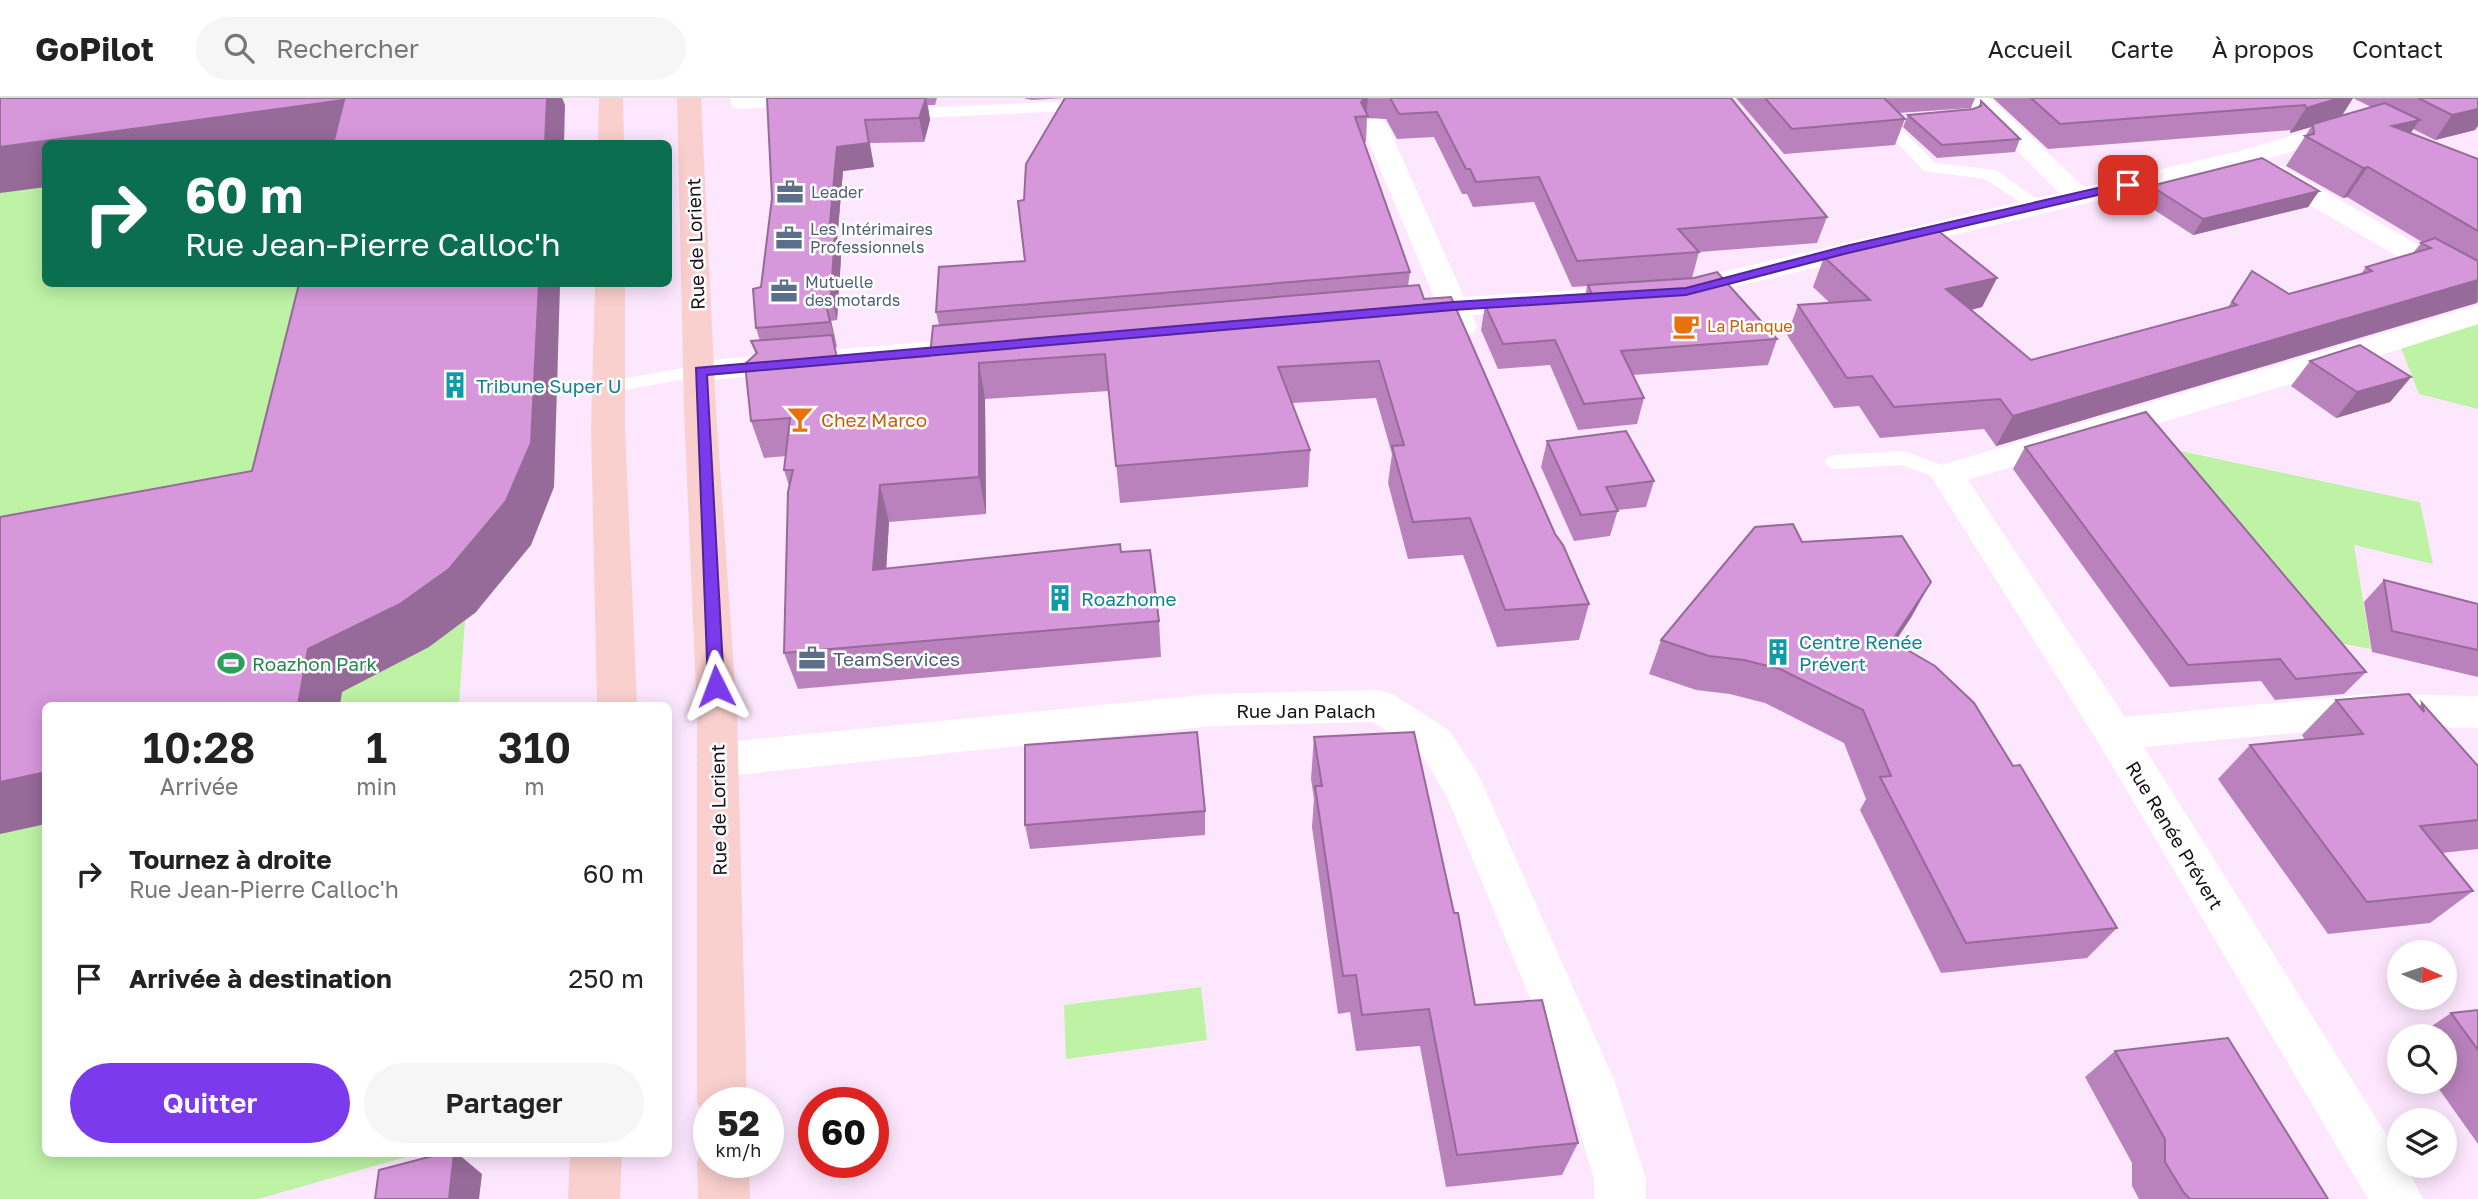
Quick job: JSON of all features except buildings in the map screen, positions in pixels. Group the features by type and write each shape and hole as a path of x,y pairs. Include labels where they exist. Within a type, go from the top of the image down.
{"main road":[{"path":"611,98 611,140"},
{"name":"Rue de Lorient","path":"689,98 718,714 722,1087"},
{"path":"610,287 609,387 617,702"},
{"path":"594,1199 596,1157"},
{"path":"723,1178 724,1199"}],"street":[{"path":"1976,98 2078,196"},
{"path":"1371,313 1686,292 1846,250 2035,204 2247,157 2373,124 2339,104"},
{"path":"1375,126 1475,356"},
{"path":"2247,157 2478,291"},
{"path":"1825,225 1846,250"},
{"path":"1947,475 2296,372 2478,314"},
{"path":"700,371 1014,344"},
{"name":"Rue Renée Prévert","path":"1947,475 2114,734 2397,1199"},
{"name":"Rue Jan Palach","path":"717,760 1212,710 1380,706 1436,743 1464,788 1590,1082 1620,1180 1620,1199"},
{"path":"2114,734 2370,710 2478,712"}],"lane":[{"path":"738,98 738,104 813,101 813,98"},
{"path":"887,98 916,113 1107,104"},
{"path":"1862,98 1930,167 1990,174 2035,204"},
{"path":"1884,121 1912,119"},
{"path":"609,387 700,371"},
{"path":"1836,461 1903,458 1947,475"}],"green space":[{"name":"Roazhon Park","path":"0,98 563,98 565,105 99,140 42,140 42,287 560,287 554,487 531,545 499,584 472,607 477,612 465,621 459,702 42,702 42,1157 406,1157 258,1199 0,1199"},
{"path":"2478,314 2478,409 2419,394 2398,340"},
{"path":"2157,446 2420,502 2433,564 2354,545 2371,649 2312,638"},
{"path":"1201,987 1207,1040 1066,1059 1064,1005"}],"place":[{"name":"Leader","path":"790,192"},
{"name":"Les Intérimaires Professionnels","path":"789,238"},
{"name":"Mutuelle des motards","path":"784,291"},
{"name":"La Planque","path":"1686,326"},
{"name":"Tribune Super U","path":"455,385"},
{"name":"Chez Marco","path":"800,419"},
{"name":"Roazhome","path":"1060,598"},
{"name":"Centre Renée Prévert","path":"1778,652"},
{"name":"TeamServices","path":"812,658"},
{"name":"Roazhon Park","path":"231,663"}],"route":[{"path":"716,686 700,371 1453,306 1686,292 2035,204 2128,185"}]}
